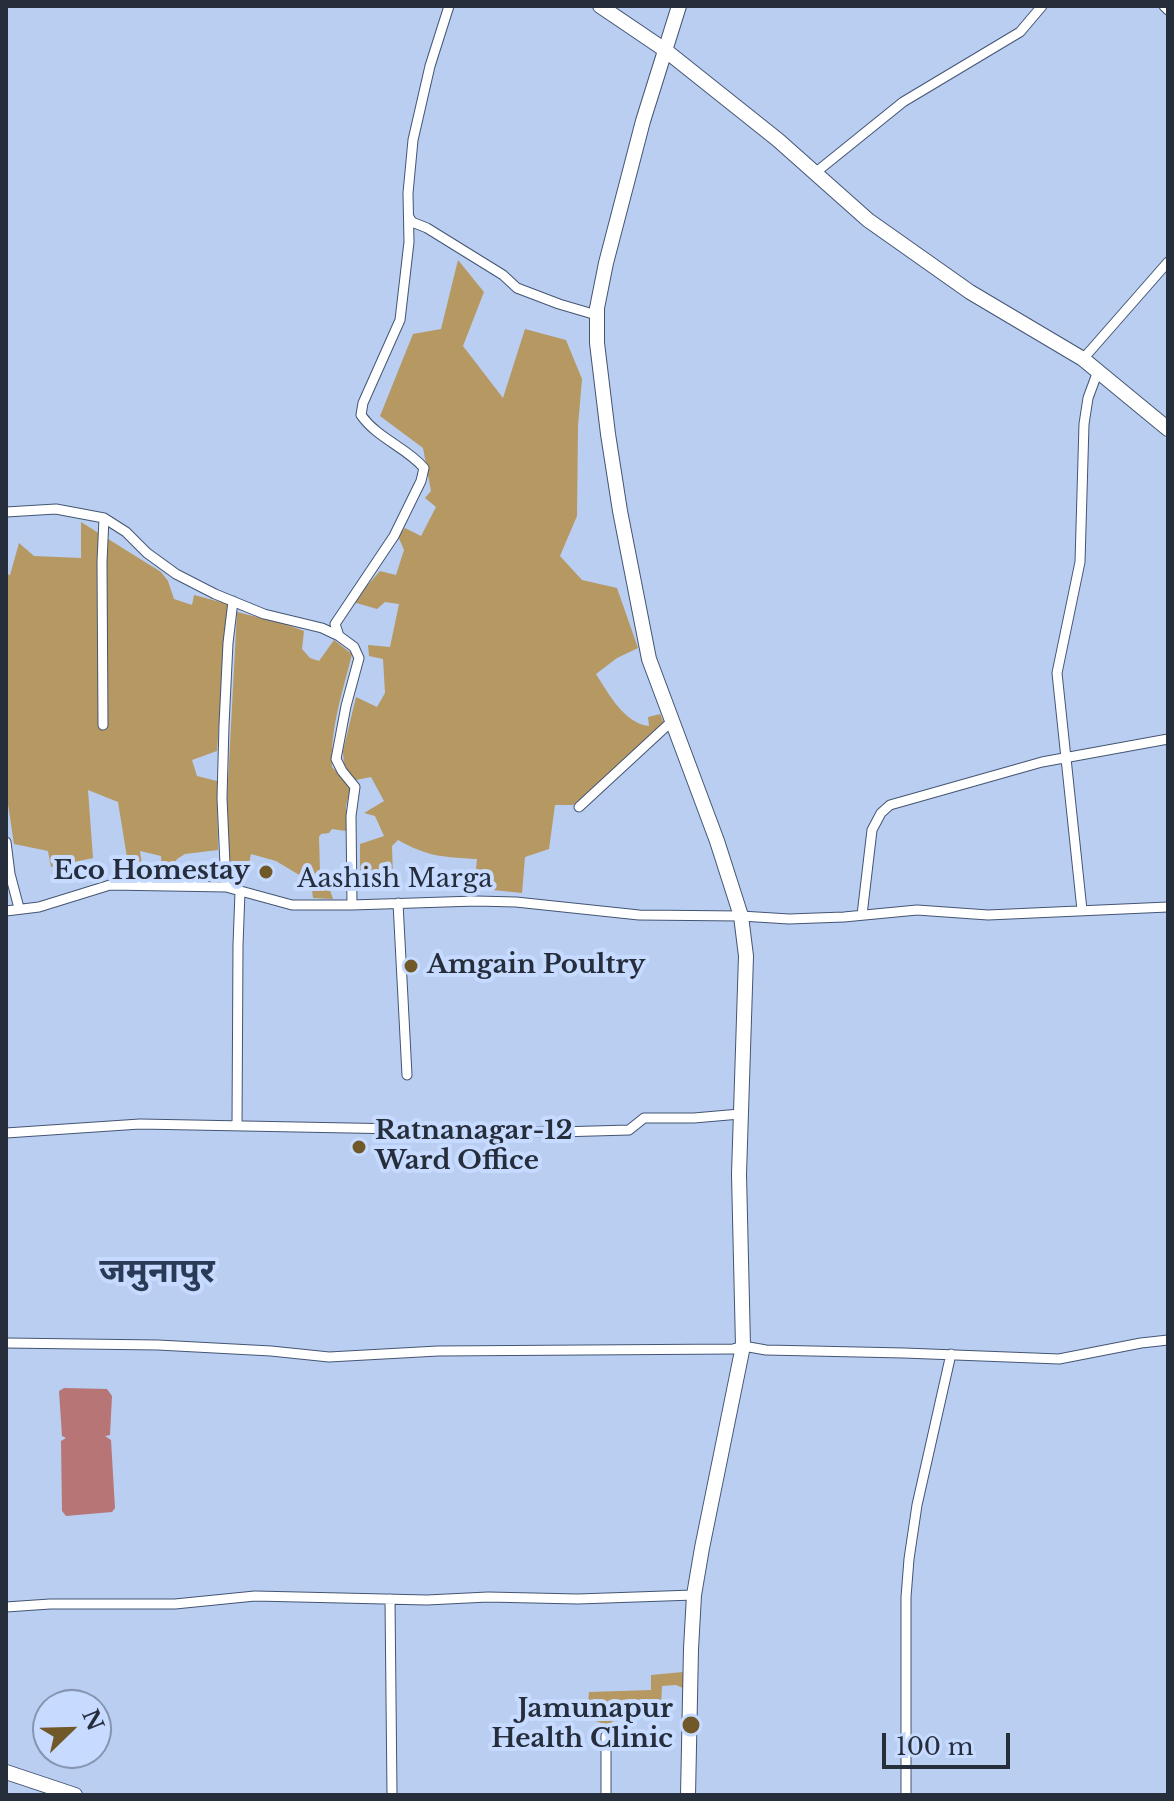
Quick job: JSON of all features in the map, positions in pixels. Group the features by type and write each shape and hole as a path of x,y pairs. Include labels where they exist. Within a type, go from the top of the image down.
{"street":[{"path":"339,636 335,624 394,536 421,481 424,468 416,459 369,427 361,415 363,403 400,320 409,242 408,193 413,140 430,66 449,6"},
{"path":"600,6 665,50 778,140 868,220 970,292 1083,359 1168,429"},
{"path":"679,6 639,136 606,263 597,310 597,343 623,524 649,659 717,841 741,916 746,956 739,1174 743,1346 694,1595 688,1795"},
{"path":"815,173 903,102 1020,32 1042,6"},
{"path":"409,217 412,222 503,275 517,288 581,311 593,314 597,310"},
{"path":"1083,359 1168,262"},
{"path":"1082,910 1057,673 1080,562 1084,424 1088,398 1098,371"},
{"path":"6,512 56,509 104,518 126,532 147,553 176,574 264,614 322,628 354,647 359,658 336,759 355,787 351,816 352,905"},
{"path":"103,725 104,518"},
{"path":"226,887 222,798 228,643 233,601"},
{"path":"579,807 671,722"},
{"path":"862,915 872,830 881,813 890,805 1042,762 1168,739"},
{"path":"6,842 19,908"},
{"name":"Aashish Marga","path":"6,911 39,907 110,885 226,887 292,905 519,902 639,915 789,919 917,910 988,915 1168,907"},
{"path":"237,1125 240,892"},
{"path":"398,903 407,1075"},
{"path":"6,1133 140,1124 558,1132 629,1130 644,1118 740,1114"},
{"path":"6,1343 158,1345 329,1357 438,1351 733,1349 743,1346 766,1350 1059,1359 1168,1340"},
{"path":"906,1795 906,1597 909,1559 917,1505 951,1354"},
{"path":"6,1607 175,1604 255,1596 578,1599 694,1595"},
{"path":"390,1599 392,1795"},
{"path":"606,1736 606,1795"},
{"path":"6,1772 75,1795"}],"shaded area":[{"path":"458,260 484,292 463,346 503,398 525,329 566,340 582,379 577,516 560,556 582,580 617,588 638,648 617,658 596,674 632,720 649,726 648,717 660,714 666,728 573,805 555,805 549,849 525,857 522,893 474,888 477,859 436,855 398,840 392,846 393,878 360,876 360,844 384,836 375,816 364,813 384,801 371,777 356,780 344,767 343,751 356,697 377,707 385,693 383,659 369,656 368,645 390,647 399,604 385,602 377,609 353,602 380,571 396,575 404,550 398,536 405,528 421,536 436,507 425,498 431,491 423,448 380,416 413,334 441,329"},
{"path":"81,522 161,572 168,581 174,599 192,605 194,595 228,604 217,751 192,760 197,776 217,781 218,850 185,854 177,859 167,877 162,874 161,856 140,851 144,879 130,876 118,802 88,790 93,858 51,867 48,851 14,844 6,791 6,574 10,575 19,543 34,556 81,558"},
{"path":"237,612 304,631 302,649 310,658 319,661 334,640 352,654 338,710 332,752 332,767 351,786 346,806 346,831 332,829 319,837 320,871 330,879 333,899 313,898 311,882 276,861 251,854 248,868 231,867 226,819"},
{"path":"64,1388 107,1389 112,1396 110,1435 105,1436 111,1440 115,1508 112,1512 66,1516 62,1511 61,1441 66,1438 62,1436 59,1391"},
{"path":"683,1672 685,1689 676,1685 662,1686 661,1706 631,1711 607,1725 587,1718 589,1692 651,1690 651,1675"}],"place":[{"name":"Eco Homestay","path":"266,872"},
{"name":"Amgain Poultry","path":"411,966"},
{"name":"Ratnanagar-12 Ward Office","path":"359,1147"},
{"name":"Jamunapur Health Clinic","path":"691,1725"}],"district":[{"name":"जमुनापुर","path":"157,1272"}]}
